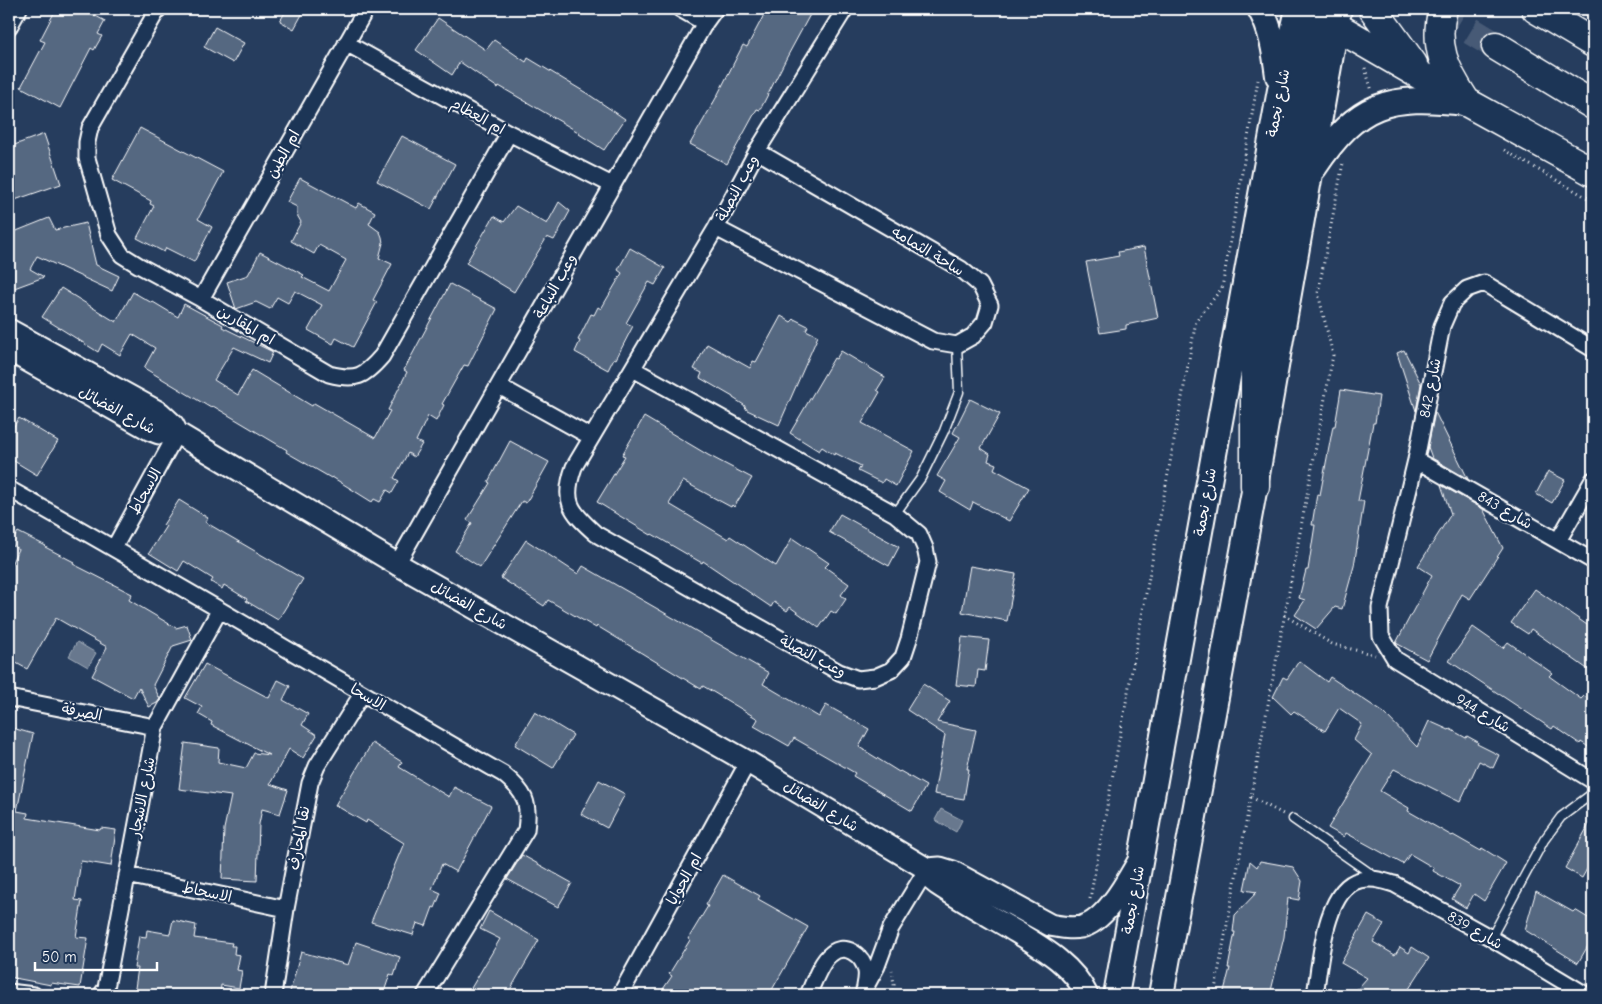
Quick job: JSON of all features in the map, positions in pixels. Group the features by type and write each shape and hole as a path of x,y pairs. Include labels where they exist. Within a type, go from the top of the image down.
{"highway":[{"path":"1373,9 1405,55 1425,77"},
{"path":"1443,9 1438,32 1441,56 1451,79 1468,103"},
{"path":"1536,9 1593,43"},
{"path":"1255,486 1254,362 1319,13 1468,103 1593,172"},
{"path":"1496,46 1593,105"}],"main road":[{"path":"1260,9 1270,30 1280,90"},
{"path":"1161,995 1311,174 1319,13"},
{"name":"شارع نجمة","path":"1116,995 1280,90 1319,13"},
{"path":"1311,174 1328,147 1342,132 1357,119 1377,107 1394,101 1433,99 1468,103"}],"street":[{"path":"9,27 19,9"},
{"name":"ام المقارين","path":"158,9 90,128 87,142 87,158 108,235 122,255 329,374 345,378 357,377 371,369 382,356 509,133"},
{"name":"ام الطين","path":"201,299 366,9"},
{"path":"680,9 705,23"},
{"name":"وعب النباعة","path":"397,564 612,185 705,23 715,9"},
{"name":"وعب النصلة","path":"633,369 895,514 919,534 928,562 903,657 891,670 874,677 858,678 839,672 596,534 578,518 570,503 568,484 574,466 716,228 757,151 845,9"},
{"name":"ام العظام","path":"346,43 509,133 612,185"},
{"name":"ساحة الثمامه","path":"757,151 961,269 980,286 990,305 985,322 973,336 958,345"},
{"path":"716,228 932,341 958,345"},
{"name":"شارع 842","path":"1381,636 1380,608 1416,460 1442,326 1452,303 1467,290 1484,283 1593,349"},
{"path":"9,330 160,413 173,426 176,433"},
{"name":"شارع الفضائل","path":"9,350 151,430 159,433 176,433 397,564 748,762 928,869 940,868 953,872 1050,925 1068,928 1084,926"},
{"path":"499,386 591,437"},
{"name":"الاسحاط","path":"114,548 176,433"},
{"name":"شارع 843","path":"1416,460 1593,561"},
{"path":"1558,540 1593,480"},
{"name":"الاسحا","path":"9,489 503,774 517,785 526,800 528,814 526,830 425,995"},
{"name":"شارع الاشجار","path":"101,995 106,988 155,727 219,611"},
{"name":"شارع 944","path":"1381,636 1395,660 1593,781"},
{"name":"نقا المحارف","path":"273,995 286,909 310,783 317,766 362,694"},
{"name":"الصرفة","path":"9,698 155,727"},
{"name":"ام الحوايا","path":"620,995 748,762"},
{"path":"1084,926 1098,918 1110,905 1124,888 1140,859"},
{"path":"863,993 877,966 891,928 928,869"},
{"name":"شارع الفضائل","path":"928,869 932,880 937,884 1043,948 1063,963 1082,985 1087,995"},
{"name":"الاسحاط","path":"127,875 286,909"},
{"name":"شارع 839","path":"1315,995 1326,924 1336,901 1346,888 1358,880 1377,879 1394,884 1492,938 1586,995"},
{"path":"808,995 831,953 843,949 851,950 858,955 864,964 866,973 863,993"},
{"path":"9,992 34,995"}],"lane":[{"path":"895,514 921,478 944,431 959,392 958,345"},
{"path":"1492,938 1544,840 1561,817 1593,793"},
{"path":"1293,819 1377,879"}],"path":[{"path":"1084,926 1196,321 1222,288 1259,75"},
{"path":"1499,147 1593,201"},
{"path":"1214,995 1333,355 1318,293 1344,158"},
{"path":"1284,615 1332,644 1395,660"},
{"path":"1251,797 1293,819"}],"water":[{"path":"77,642 96,653 88,667 69,656"},
{"path":"941,809 962,820 956,832 935,820"}],"building":[{"path":"56,9 83,9 105,21 98,34 102,36 94,50 91,48 60,108 21,87 45,42 40,40"},
{"path":"287,9 305,9 294,29 280,21"},
{"path":"767,9 813,9 760,110 757,109 727,164 690,144 743,45 747,47"},
{"path":"438,18 486,50 494,40 526,62 528,58 625,119 604,150 580,133 499,86 498,88 460,62 452,75 416,50"},
{"path":"215,27 244,43 233,63 204,47"},
{"path":"140,128 223,172 198,219 212,227 194,262 166,248 164,252 137,238 154,206 150,204 151,201 112,180"},
{"path":"44,134 61,184 9,202 9,147"},
{"path":"402,136 455,164 431,209 377,181"},
{"path":"300,178 356,208 359,203 375,212 369,224 380,232 382,237 383,243 379,258 392,264 373,300 377,302 353,347 336,338 333,344 308,330 322,305 295,291 288,303 277,297 270,309 256,302 236,309 227,282 248,275 260,252 304,275 302,277 329,291 346,260 319,245 314,254 291,241 301,222 297,215 297,207 287,202"},
{"path":"559,202 570,211 554,240 547,237 514,292 466,263 494,216 504,222 516,206 547,224"},
{"path":"49,218 55,230 86,223 96,265 119,276 112,291 37,256 30,269 44,277 9,290 9,234"},
{"path":"1144,247 1158,318 1126,325 1126,329 1100,333 1086,262 1119,256 1118,252"},
{"path":"630,248 665,268 655,285 649,282 626,323 633,326 616,359 614,358 608,370 575,352 580,341 578,340 591,314 594,315 598,307 601,309 622,273 618,270"},
{"path":"450,284 497,309 468,366 464,365 442,404 444,405 436,421 428,416 416,441 422,444 414,457 408,453 394,478 399,481 392,493 387,490 380,502 374,499 372,502 332,477 286,452 287,450 213,406 211,408 144,368 155,348 132,334 120,355 102,344 98,352 42,317 61,288 116,322 133,292 178,317 184,304 223,325 222,327 273,352 268,363 234,347 214,380 238,395 252,370 312,406 314,403 375,438 390,411 388,410 407,372 404,370"},
{"path":"781,316 791,322 794,319 808,326 806,330 818,336 779,425 747,410 744,405 733,397 700,378 702,373 694,369 707,344 750,368 753,361 756,362"},
{"path":"1404,350 1421,384 1416,411 1397,353"},
{"path":"841,351 885,377 877,390 880,392 862,423 914,451 896,486 884,479 882,483 858,471 861,466 835,453 834,455 822,447 819,451 790,433 834,358 836,359"},
{"path":"1341,390 1379,396 1358,501 1364,501 1354,566 1342,609 1335,607 1316,629 1295,615 1305,600 1299,598 1306,570 1308,570 1315,525 1312,525 1317,494 1320,495"},
{"path":"970,399 1000,414 981,448 990,454 988,461 996,464 994,469 1029,488 1009,521 973,502 970,510 940,492 946,481 937,476 960,437 953,433"},
{"path":"1435,412 1468,479 1432,458 1428,447"},
{"path":"644,417 708,455 752,478 734,507 683,481 669,504 728,539 730,536 776,566 792,538 829,563 825,567 849,584 841,595 846,599 836,614 831,611 819,628 790,607 787,611 774,602 771,607 703,561 702,563 651,535 597,502 625,456 622,455"},
{"path":"19,418 58,441 37,475 9,458 9,434"},
{"path":"510,441 549,462 526,503 522,501 480,567 455,551 472,523 467,520 490,483 488,482"},
{"path":"1548,471 1565,480 1552,503 1536,494"},
{"path":"1441,485 1483,509 1503,548 1470,599 1462,594 1427,660 1396,643 1432,575 1418,566 1451,514"},
{"path":"179,500 208,518 205,522 303,579 278,620 224,585 222,589 211,582 213,579 184,561 178,571 149,553 166,526 163,525"},
{"path":"840,514 899,547 889,566 829,532"},
{"path":"18,532 74,562 73,564 132,594 129,600 176,628 187,625 192,640 173,646 153,685 160,699 157,703 149,707 139,687 133,698 92,676 107,647 56,618 27,669 9,659 9,569 18,549 10,544"},
{"path":"526,540 578,574 583,566 769,673 763,684 819,717 826,705 869,729 859,747 926,786 912,811 853,776 855,773 794,738 789,746 754,726 758,719 703,686 701,689 597,626 596,628 548,600 544,606 501,578"},
{"path":"970,566 1016,574 1007,621 962,612"},
{"path":"1535,589 1593,629 1593,673 1531,629 1528,634 1511,623"},
{"path":"1473,627 1503,648 1508,642 1552,673 1549,676 1581,699 1584,696 1593,702 1593,750 1581,742 1580,744 1554,726 1552,729 1449,661"},
{"path":"962,637 989,640 985,671 978,670 976,687 956,685"},
{"path":"1299,661 1327,682 1330,677 1384,713 1417,747 1429,721 1466,738 1467,736 1478,742 1477,744 1499,755 1493,768 1479,761 1460,802 1394,769 1380,791 1409,808 1408,811 1481,851 1482,848 1506,863 1484,901 1474,894 1466,908 1452,899 1460,886 1433,871 1434,868 1410,854 1403,864 1346,833 1344,837 1328,828 1372,755 1354,740 1362,724 1339,708 1325,731 1294,711 1291,714 1273,697 1283,677 1287,679"},
{"path":"205,664 269,698 278,680 290,686 283,700 308,714 302,725 317,735 303,758 289,749 270,784 288,790 280,814 262,809 259,824 257,881 222,879 224,829 231,796 179,789 185,743 219,748 218,762 246,768 254,753 269,755 211,725 212,722 198,714 202,707 185,698"},
{"path":"923,684 950,701 937,722 976,730 967,769 969,769 964,799 934,794 945,735 907,710"},
{"path":"535,712 573,735 553,768 515,745"},
{"path":"9,727 33,734 17,811 28,813 27,818 100,830 101,828 116,830 111,866 81,861 75,900 82,901 76,937 88,938 80,987 51,983 51,985 9,977"},
{"path":"372,743 402,762 399,767 449,797 454,787 491,806 456,872 442,864 432,889 441,893 435,908 433,907 426,926 417,923 413,935 371,922 404,843 367,820 366,823 335,805"},
{"path":"599,780 625,794 607,828 581,814"},
{"path":"1593,817 1593,858 1582,878 1565,868"},
{"path":"522,855 572,883 558,907 507,879"},
{"path":"1250,861 1257,867 1260,861 1293,867 1302,881 1299,900 1288,898 1284,937 1270,995 1223,995 1230,968 1228,968 1235,932 1233,932 1235,915 1257,892 1244,890"},
{"path":"723,875 760,896 758,899 808,927 769,995 659,995 672,976 669,974 690,940 688,939 708,906 706,905"},
{"path":"1536,891 1593,921 1593,937 1578,963 1525,930"},
{"path":"489,911 539,940 507,995 467,995 500,939 480,929"},
{"path":"1368,915 1384,924 1373,942 1395,955 1400,947 1409,953 1412,947 1429,958 1405,995 1352,995 1367,978 1341,963"},
{"path":"173,920 196,925 194,938 232,943 231,946 235,946 234,954 240,955 237,970 242,971 239,988 221,985 220,995 134,995 138,968 134,968 139,936 146,937 147,930 170,934"},
{"path":"356,942 400,957 394,976 390,974 383,995 346,995 330,990 329,995 289,995 301,952 348,965"}],"tunnel":[{"path":"1435,9 1496,46"}]}
